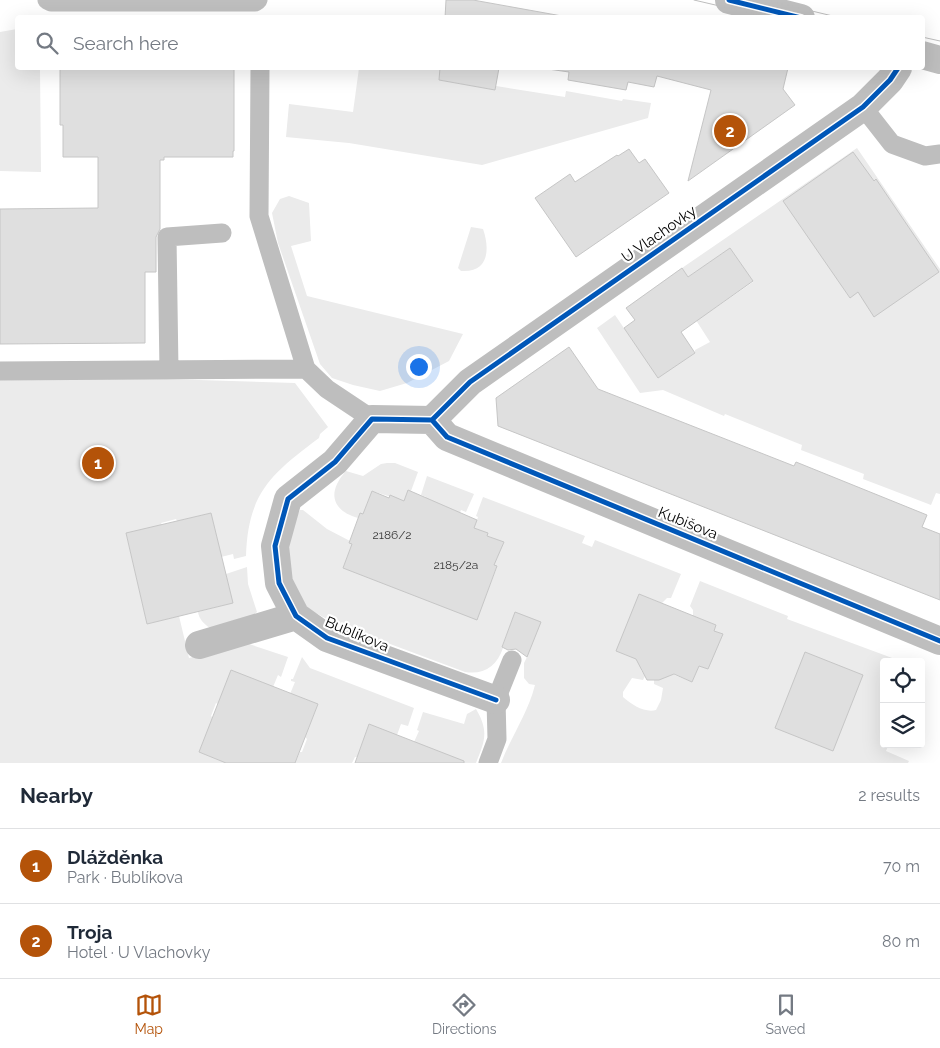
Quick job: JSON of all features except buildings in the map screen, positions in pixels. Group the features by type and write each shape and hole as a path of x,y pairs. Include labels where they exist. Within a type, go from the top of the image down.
{"street":[{"path":"729,0 789,15"},
{"path":"925,56 940,60"},
{"name":"U Vlachovky","path":"432,420 470,382 863,107 890,80 897,70"},
{"path":"372,418 432,420"},
{"name":"Bublíkova","path":"372,418 335,462 288,499 275,546 279,583 296,616 327,638 496,700"},
{"name":"Kubišova","path":"432,420 447,437 940,641"},
{"path":"199,645 296,616"}],"lane":[{"path":"47,0 51,2 255,2 258,0"},
{"path":"260,70 258,216 306,369 327,389 372,418"},
{"path":"863,107 892,144 925,156 940,154"},
{"path":"169,370 167,237 222,233"},
{"path":"0,371 306,369"},
{"path":"488,763 497,739 496,700 512,660"}],"shaded area":[{"path":"15,29 15,70 40,70 41,172 0,171 0,32"},
{"path":"359,70 440,70 439,80 495,90 496,86 565,97 566,91 622,101 623,99 651,103 648,118 482,165 349,143 286,137 289,104 353,112"},
{"path":"857,148 940,269 940,494 936,493 931,505 863,479 864,474 801,450 802,445 725,414 724,416 663,390 640,393 597,328 615,315 658,378 695,353 695,350 710,342 692,314 711,311 753,282 730,248 688,277 682,268"},
{"path":"289,196 309,203 311,241 291,246 307,296 463,334 449,361 407,383 380,391 332,378 320,364 278,243 272,213 280,199"},
{"path":"471,227 483,229 486,244 485,258 477,268 470,271 461,271 458,268"},
{"path":"0,379 166,379 295,383 328,427 320,434 319,438 275,475 265,487 257,500 252,516 246,556 234,559 233,554 221,557 211,513 177,521 176,519 161,523 162,525 126,534 147,624 179,616 189,658 246,643 288,657 281,677 278,675 273,687 218,704 216,703 211,716 213,718 199,752 226,763 0,763"},
{"path":"395,463 418,472 411,491 408,490 404,501 372,491 363,514 358,518 349,515 337,505 335,499 336,486 346,471 363,476 381,464"},
{"path":"427,476 474,494 466,512 461,510 456,523 421,510 426,497 421,495"},
{"path":"483,497 585,536 582,543 592,547 595,540 681,574 671,598 667,598 662,603 639,594 641,670 645,676 643,680 632,678 623,692 623,697 634,705 647,710 656,710 661,700 663,688 654,684 654,680 667,672 692,682 699,666 708,669 722,634 714,631 716,625 693,616 693,610 690,606 700,581 788,616 787,619 892,658 880,658 880,748 887,748 886,751 909,761 908,763 501,763 528,705 535,685 529,684 524,678 524,663 527,657 515,613 497,660 484,670 472,673 465,672 342,626 311,610 302,601 295,589 289,563 291,535 300,510 303,510 327,529 350,541 349,543 352,544 343,568 474,618 486,596 497,567 494,565 504,542 487,536 488,533 474,528 478,517 476,516"},
{"path":"247,567 248,584 257,612 249,619 210,628 199,617 198,612 232,603 226,574"},
{"path":"302,657 310,668 414,708 408,726 401,724 397,735 369,725 357,757 355,757 352,763 295,763 300,752 302,752 307,739 305,737 318,704 290,694 295,682 291,681 291,679 293,679"},
{"path":"476,709 483,724 484,736 476,763 454,763 414,742 419,731 417,730 423,712 464,724 467,714"}],"tram line":[{"path":"694,0 758,15"},
{"path":"766,0 828,15"},
{"path":"925,38 940,41"},
{"path":"925,55 940,59"}],"cycle path":[{"path":"729,0 789,15"},
{"path":"432,420 470,382 863,107 890,80 897,70"},
{"path":"432,420 372,419 335,462 288,499 275,546 279,583 296,616 327,638 496,700"},
{"path":"432,420 447,437 940,641"}],"place":[{"name":"Troja","path":"730,131"},
{"name":"Dlážděnka","path":"98,463"}]}
